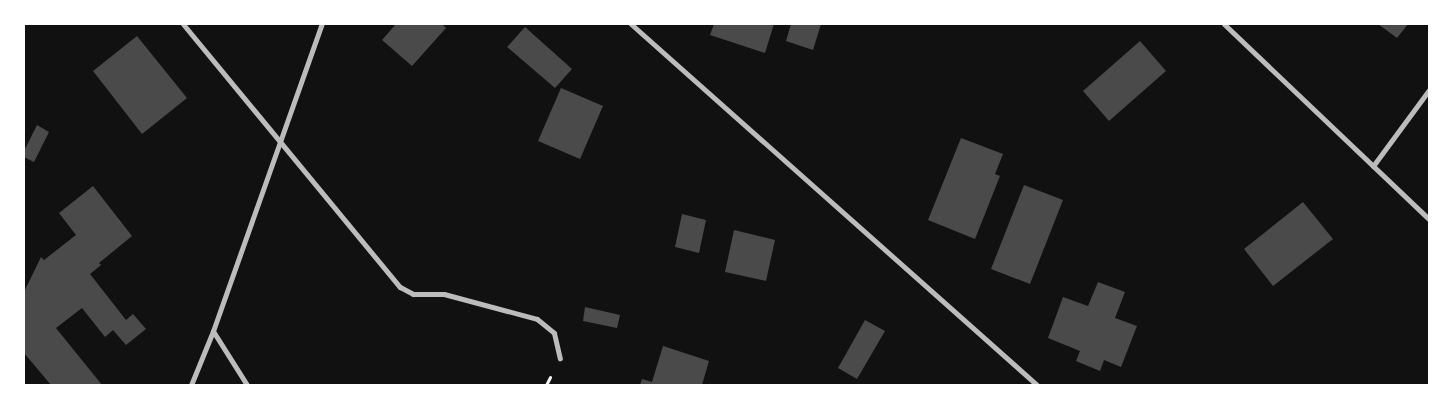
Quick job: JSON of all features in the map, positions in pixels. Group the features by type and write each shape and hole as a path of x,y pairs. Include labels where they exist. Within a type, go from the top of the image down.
{"street":[{"path":"183,24 280,144 400,287 413,294 444,294 537,319 554,333 560,358"},
{"path":"191,385 213,332 322,24"},
{"path":"631,24 1037,385"},
{"path":"1224,24 1429,219"},
{"path":"1373,166 1429,90"},
{"path":"213,332 247,385"}],"building":[{"path":"396,24 442,24 446,28 412,66 382,40"},
{"path":"714,24 774,24 765,53 710,35"},
{"path":"791,24 821,24 813,50 786,41"},
{"path":"1378,24 1408,24 1397,38"},
{"path":"525,27 572,69 555,88 507,47"},
{"path":"137,36 187,98 142,134 93,71"},
{"path":"1140,41 1166,71 1109,121 1083,91"},
{"path":"561,88 603,106 580,159 538,141"},
{"path":"37,125 49,132 34,162 24,157 24,151"},
{"path":"961,138 1003,154 995,174 1000,176 975,239 928,220"},
{"path":"1024,185 1063,200 1030,284 991,269"},
{"path":"93,186 132,236 99,263 101,265 90,274 126,320 133,314 146,329 126,345 113,330 105,337 82,308 56,328 102,385 51,385 24,353 24,292 41,257 44,260 76,235 59,213"},
{"path":"1303,202 1333,239 1273,286 1244,249"},
{"path":"682,214 706,220 699,253 675,247"},
{"path":"734,230 775,240 766,281 725,272"},
{"path":"1098,282 1125,292 1115,318 1137,326 1121,367 1104,360 1100,371 1076,361 1080,351 1048,338 1063,297 1088,306"},
{"path":"585,307 620,315 617,328 583,321"},
{"path":"865,320 885,331 857,379 838,368"},
{"path":"663,346 709,361 702,385 640,385 642,379 652,382"}]}
